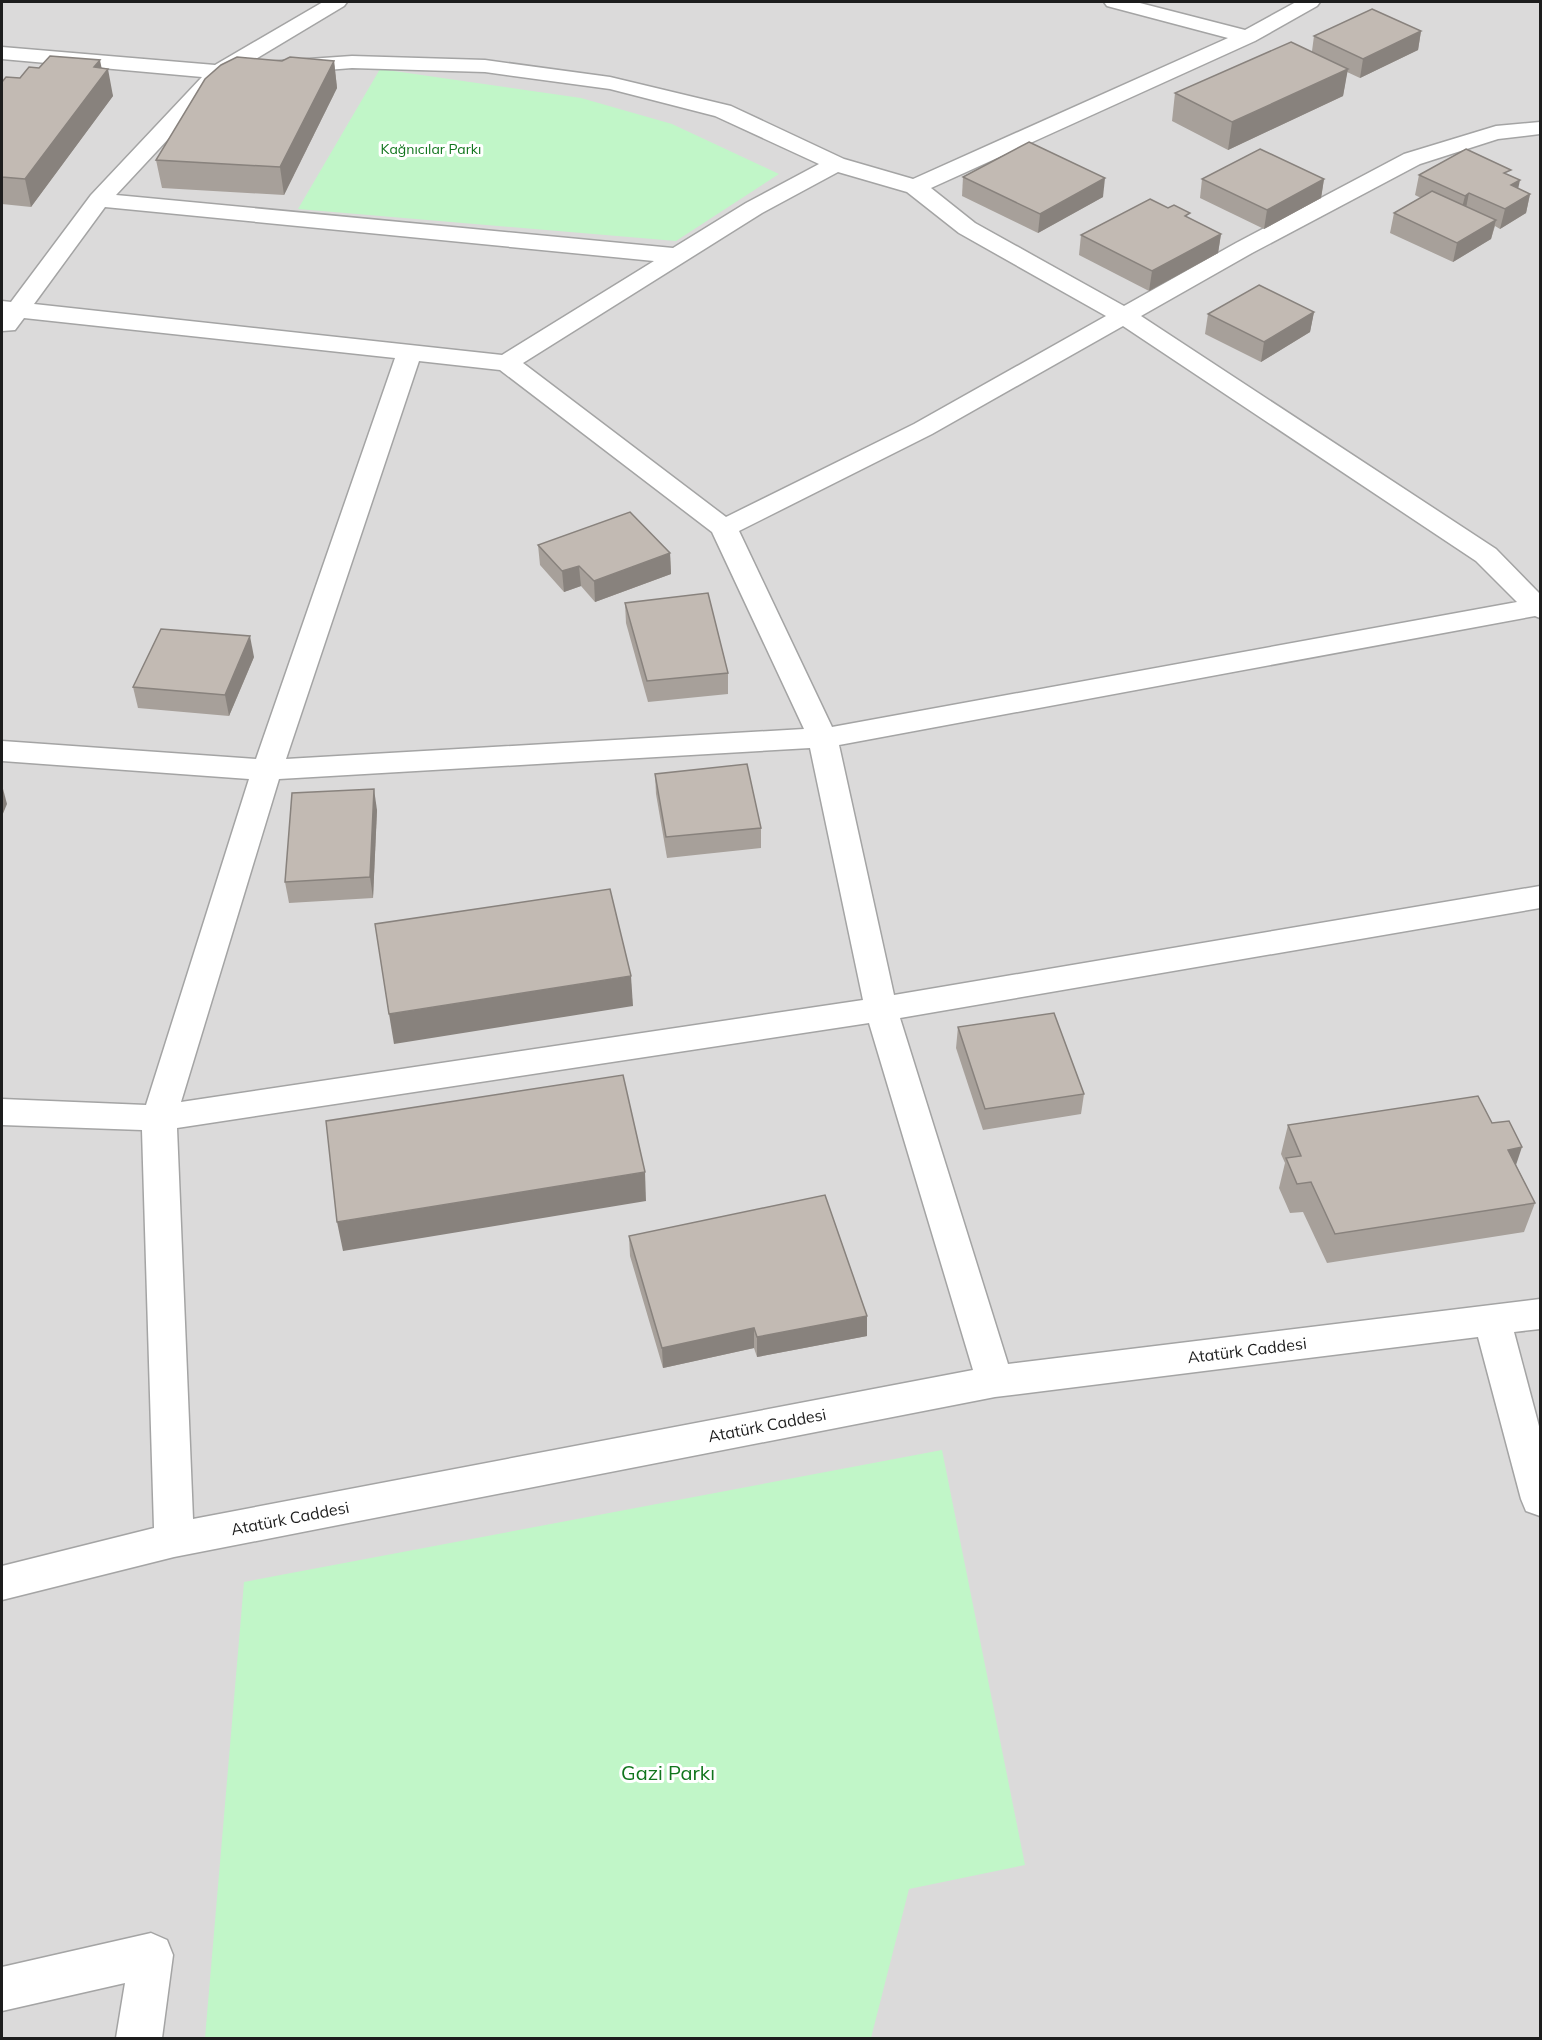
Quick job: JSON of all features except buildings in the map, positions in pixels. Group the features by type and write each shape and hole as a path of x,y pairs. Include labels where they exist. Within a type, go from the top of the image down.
{"street":[{"path":"2,330 9,308 99,200 219,72 338,2"},
{"path":"1114,2 1248,37"},
{"path":"915,187 1248,37 1310,2"},
{"path":"2,52 219,72 352,62 474,66 610,83 723,111 836,164 915,187 967,228 1122,315 1486,555 1540,606"},
{"path":"724,528 923,429 1122,315 1412,159 1496,133 1540,128"},
{"path":"507,363 753,208 836,164"},
{"path":"99,200 678,256"},
{"path":"9,308 507,363 724,528 823,738 881,1009 995,1381"},
{"path":"174,1540 159,1118 267,770 410,352"},
{"path":"2,751 267,770 823,738 1540,606"},
{"path":"2,1112 159,1118 881,1009 1540,897"},
{"name":"Atatürk Caddesi","path":"2,1583 174,1540 995,1381 1540,1314"},
{"path":"1492,1320 1540,1499"},
{"path":"2,1989 151,1955 139,2038"}],"shaded area":[{"path":"2,2 1540,2 1540,2038 2,2038"}],"green space":[{"name":"Kağnıcılar Parkı","path":"380,69 581,98 672,124 779,174 676,241 298,209"},
{"name":"Gazi Parkı","path":"942,1450 1025,1865 909,1889 871,2038 205,2038 244,1582"}]}
